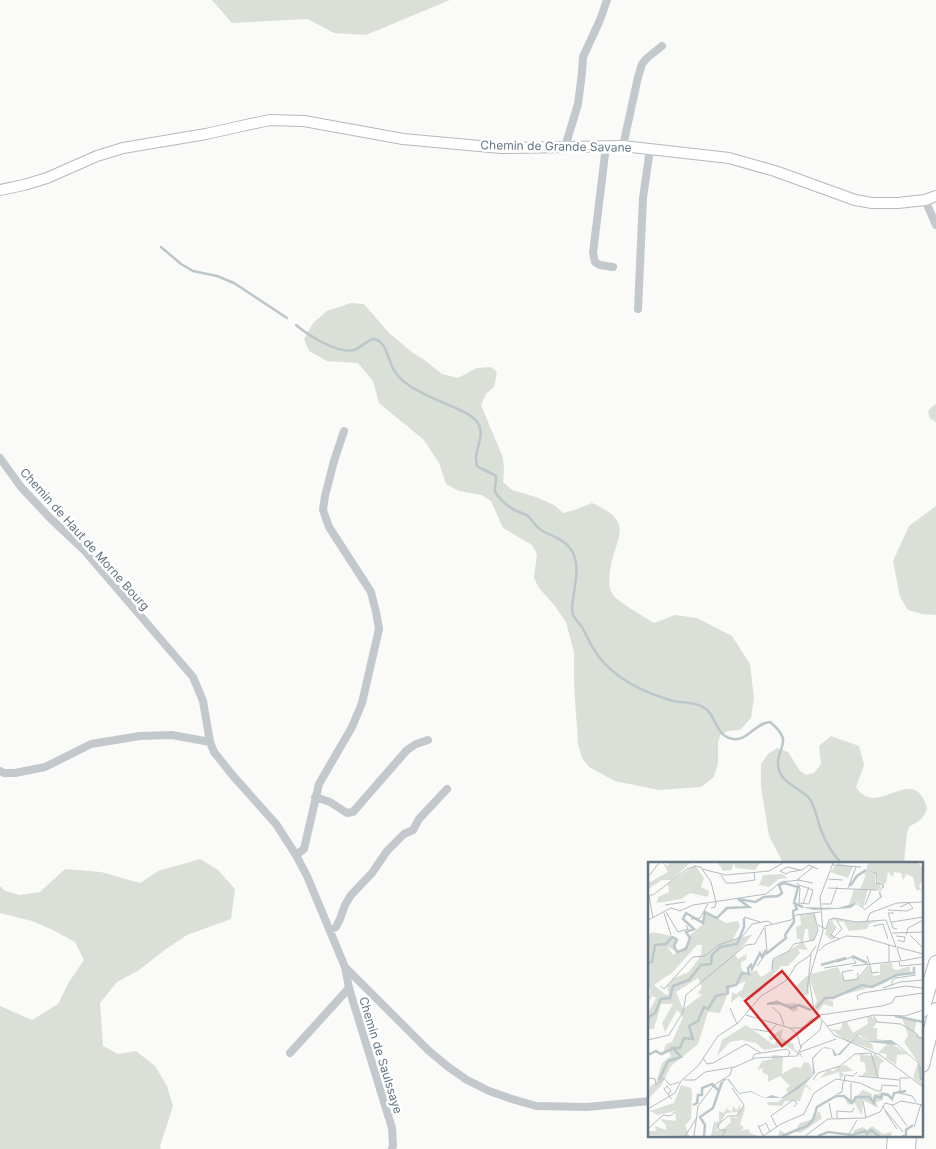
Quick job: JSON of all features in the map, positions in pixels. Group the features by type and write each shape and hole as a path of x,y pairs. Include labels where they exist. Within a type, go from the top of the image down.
{"highway":[{"path":"924,1003 936,963"},
{"path":"924,1057 936,1010"},
{"path":"894,1149 895,1136"},
{"path":"908,1149 909,1136"}],"street":[{"path":"565,147 578,104 583,56 600,20 606,0"},
{"path":"623,146 642,64 662,46"},
{"name":"Chemin de Grande Savane","path":"0,190 47,178 98,156 123,148 206,134 270,120 304,121 403,139 501,148 623,146 695,154 740,161 775,171 855,200 872,203 926,200 936,196"},
{"path":"606,146 593,253 595,262 613,268"},
{"path":"638,309 643,198 650,149"},
{"path":"926,200 936,225"},
{"path":"296,855 304,848 319,784 352,727 362,703 379,629 371,592 329,526 323,510 324,496 344,431"},
{"name":"Chemin de Haut de Morne Bourg","path":"0,458 21,487 84,550 193,677 203,701 210,742 214,752 276,824 296,855 307,876 345,967"},
{"path":"0,771 15,773 45,767 91,744 140,736 172,735 210,742"},
{"path":"315,797 330,802 347,813 352,812 407,750 416,744 428,740"},
{"path":"330,930 340,920 345,904 351,895 372,873 387,851 404,834 413,830 419,819 447,789"},
{"path":"345,967 428,1050 467,1080 489,1091 536,1106 587,1107 648,1101"},
{"name":"Chemin de Saulssaye","path":"345,967 349,988 392,1128 392,1149"},
{"path":"290,1052 349,988"}],"shaded area":[{"path":"212,0 450,0 366,35 334,33 308,19 232,23"},
{"path":"351,303 364,304 389,333 442,374 458,378 477,368 491,367 497,372 494,387 486,394 481,405 503,458 503,482 512,490 554,505 563,513 592,503 615,518 620,532 612,560 609,581 610,589 616,598 654,623 675,615 697,618 732,636 750,664 754,699 751,718 740,730 721,734 718,742 718,763 714,777 701,787 659,790 615,781 589,767 582,758 578,744 574,652 566,622 539,588 534,578 537,554 532,545 503,528 491,501 482,495 459,491 446,484 439,463 424,440 379,403 373,381 358,363 327,361 309,351 304,339 313,323 327,311"},
{"path":"935,404 936,422 930,418 928,411"},
{"path":"936,506 936,615 908,610 900,597 893,561 909,526"},
{"path":"831,736 859,746 864,765 856,787 865,796 874,798 904,789 913,789 921,795 927,808 923,817 910,826 907,832 904,862 782,862 769,836 761,787 761,764 768,754 777,748 788,752 800,771 806,775 814,773 821,764 819,746"},
{"path":"200,859 218,870 235,889 231,919 187,935 139,970 117,982 100,1003 103,1046 118,1054 136,1051 155,1066 167,1086 173,1106 160,1146 161,1149 0,1149 0,1006 32,1020 58,1004 69,982 84,960 75,942 32,921 0,913 0,886 5,891 20,895 40,892 65,869 101,872 140,883 158,871"}],"waterway":[{"path":"161,247 181,264 193,271 217,276 234,283 287,318"},
{"path":"296,325 315,338 339,349 354,350 372,339 382,343 395,372 405,383 430,397 470,415 479,425 481,433 476,455 477,466 496,476 495,491 498,496 514,510 528,516 541,530 564,542 570,548 576,567 572,603 573,615 599,657 623,679 642,690 673,701 699,705 708,710 719,730 727,737 738,739 760,725 770,722 778,729 782,736 783,741 778,763 781,775 809,798 825,839 840,862"}]}
